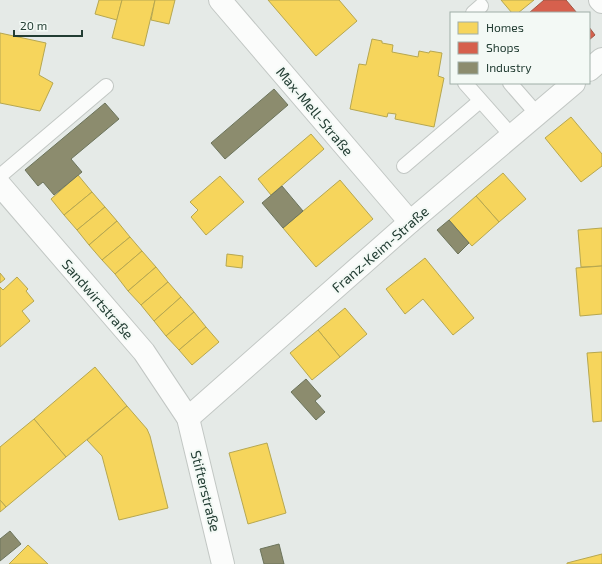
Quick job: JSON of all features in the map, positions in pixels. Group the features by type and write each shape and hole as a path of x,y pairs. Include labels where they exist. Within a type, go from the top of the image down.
{"street":[{"name":"Max-Mell-Straße","path":"220,0 410,222"},
{"path":"590,69 602,59"},
{"name":"Franz-Keim-Straße","path":"188,418 410,222 573,84"},
{"name":"Sandwirtstraße","path":"0,185 144,352 188,418"},
{"name":"Stifterstraße","path":"188,418 224,564"}],"lane":[{"path":"466,84 512,136"},
{"path":"511,84 537,114"},
{"path":"0,176 106,86"},
{"path":"404,166 480,101"}],"building: Homes":[{"path":"99,0 122,0 117,20 95,14"},
{"path":"122,0 155,0 144,46 112,38"},
{"path":"155,0 175,0 169,24 151,20"},
{"path":"268,0 339,0 357,21 316,56"},
{"path":"501,0 534,0 519,12 511,12"},
{"path":"0,33 46,43 39,75 53,83 40,111 0,103"},
{"path":"372,39 393,45 392,52 418,57 419,51 442,53 438,76 444,78 434,127 395,119 396,114 388,113 387,117 350,109 359,64 366,65"},
{"path":"571,117 602,154 602,166 581,182 545,138"},
{"path":"311,134 324,149 271,195 258,179"},
{"path":"503,173 526,199 499,222 476,196"},
{"path":"78,175 92,192 64,215 51,199"},
{"path":"220,176 244,202 206,235 191,217 198,210 190,202"},
{"path":"340,180 373,219 316,267 283,228"},
{"path":"92,192 105,207 77,230 64,215"},
{"path":"476,196 499,222 472,246 449,220"},
{"path":"105,207 117,221 89,245 77,230"},
{"path":"117,221 130,237 102,260 89,245"},
{"path":"602,228 602,266 581,267 578,230"},
{"path":"130,237 142,251 115,274 102,260"},
{"path":"142,251 156,267 128,291 115,274"},
{"path":"227,254 243,256 242,268 226,266"},
{"path":"425,258 474,318 453,335 423,299 405,314 386,289"},
{"path":"602,266 602,314 580,316 576,268"},
{"path":"156,267 168,282 141,305 128,291"},
{"path":"0,273 5,279 0,283"},
{"path":"17,277 28,289 26,291 34,301 22,311 30,321 0,347 0,287 3,290"},
{"path":"168,282 181,297 154,321 141,305"},
{"path":"181,297 194,312 166,336 154,321"},
{"path":"345,308 367,334 340,357 318,330"},
{"path":"194,312 206,327 179,350 166,336"},
{"path":"206,327 219,342 192,365 179,350"},
{"path":"318,330 340,357 312,380 290,353"},
{"path":"602,352 602,421 593,422 587,353"},
{"path":"95,367 127,406 66,457 34,419"},
{"path":"127,406 147,429 150,436 168,508 119,520 102,456 87,440"},
{"path":"34,419 66,457 6,507 0,500 0,447"},
{"path":"267,443 286,513 248,524 229,453"},
{"path":"0,500 6,507 0,512"},
{"path":"28,545 48,564 9,564"},
{"path":"602,554 602,564 567,564 567,563"}],"building: Shops":[{"path":"544,0 566,0 576,12 530,12"},
{"path":"590,28 595,35 590,39"}],"building: Industry":[{"path":"274,89 288,105 225,159 211,143"},
{"path":"105,103 119,119 71,159 82,172 54,195 43,182 38,186 25,170"},
{"path":"282,186 303,211 283,228 262,203"},
{"path":"449,220 469,243 458,254 437,230"},
{"path":"306,379 321,396 315,401 325,412 316,420 291,392"},
{"path":"10,531 21,544 0,561 0,539"},
{"path":"279,544 284,564 264,564 260,549"}]}
